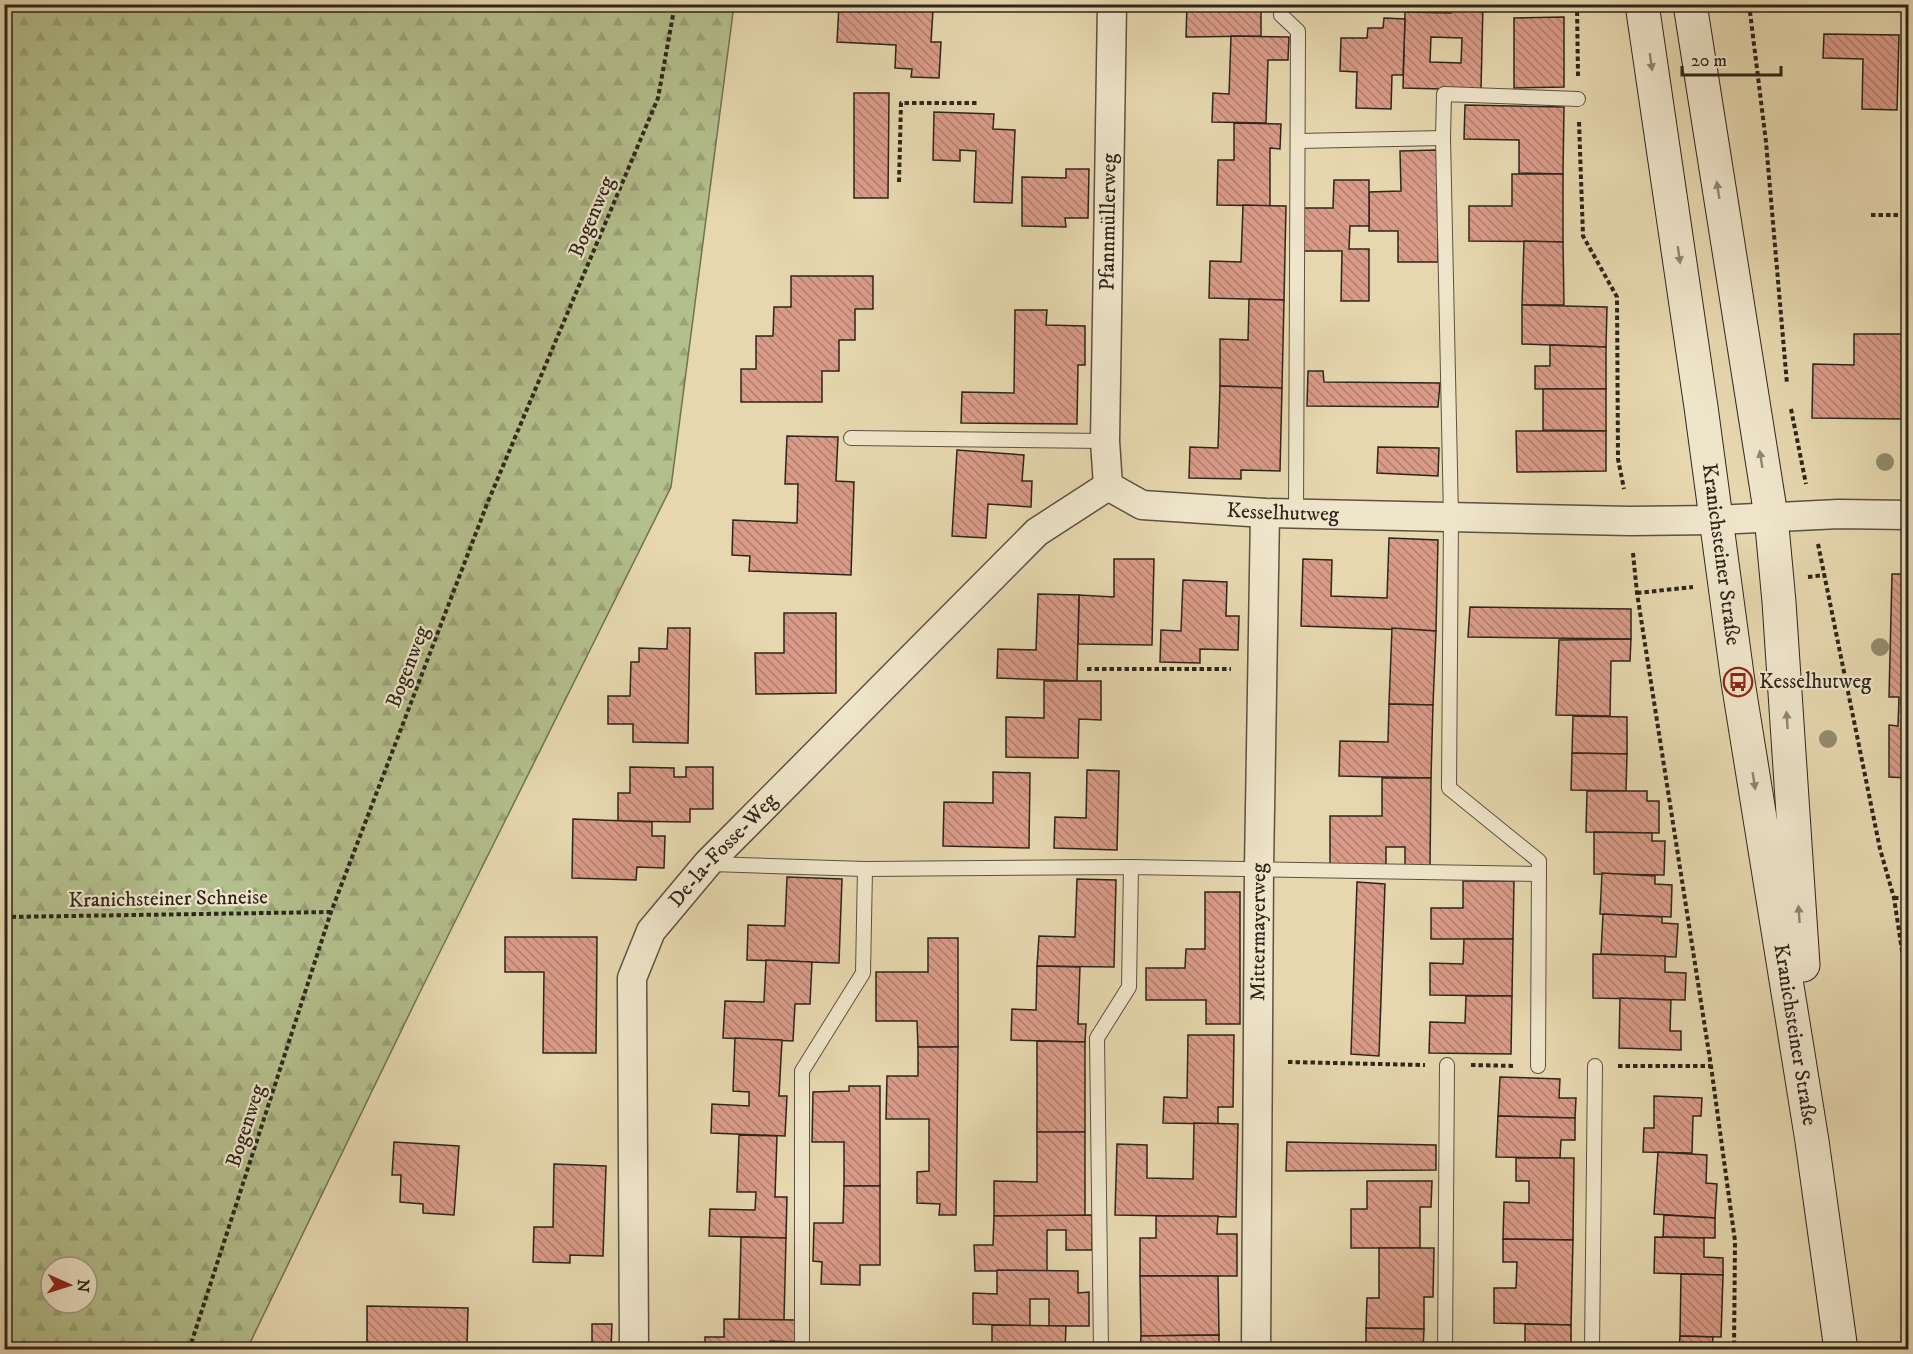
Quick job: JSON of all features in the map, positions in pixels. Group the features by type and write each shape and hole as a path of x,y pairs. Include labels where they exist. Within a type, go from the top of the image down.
{"main road":[{"name":"Kranichsteiner Straße","path":"1642,4 1738,682 1812,1141 1841,1350"},
{"name":"Kranichsteiner Straße","path":"1690,4 1771,516 1779,602 1812,1141"}],"street":[{"name":"Pfannmüllerweg","path":"1108,486 1105,441 1112,4"},
{"name":"Kesselhutweg","path":"1108,486 1142,505 1265,513 1630,521 1716,520 1839,514 1908,515"},
{"name":"De-la-Fosse-Weg","path":"634,1350 632,978 651,931 708,863 1037,532 1108,486"},
{"name":"Mittermayerweg","path":"1256,1350 1259,868 1265,513"}],"lane":[{"path":"1281,4 1281,15 1298,31 1296,513"},
{"path":"1538,1066 1539,861 1449,788 1451,517 1444,94 1578,99"},
{"path":"1298,141 1443,138"},
{"path":"851,438 1105,441"},
{"path":"708,863 865,869 1131,867 1539,874"},
{"path":"1101,1350 1097,1038 1129,987 1131,867"},
{"path":"802,1350 802,1071 863,973 865,869"},
{"path":"1445,1350 1447,1065"},
{"path":"1592,1350 1595,1066"}],"path":[{"name":"Bogenweg","path":"189,1350 331,912 487,504 658,98 675,4"},
{"path":"1577,4 1583,236 1617,297 1618,459 1630,521 1637,593 1711,1066 1735,1241 1734,1350"},
{"path":"1908,4 1908,47"},
{"path":"899,182 901,103 979,103"},
{"path":"1871,215 1908,215"},
{"path":"1637,593 1703,586"},
{"path":"1087,669 1262,670"},
{"path":"1894,898 1908,898"},
{"name":"Kranichsteiner Schneise","path":"4,916 331,912"},
{"path":"1258,1062 1538,1066"},
{"path":"1595,1066 1711,1066"}],"green space":[{"path":"5,4 734,5 671,487 420,992 247,1349 5,1349"}],"building":[{"path":"919,4 966,4 966,10 919,9"},
{"path":"1187,4 1261,4 1261,36 1186,37"},
{"path":"1451,4 1483,4 1481,90 1403,88 1405,12 1451,13","holes":["1431,37 1462,38 1461,63 1430,62"]},
{"path":"839,5 933,10 931,42 941,42 939,78 911,77 912,69 895,68 896,45 837,42"},
{"path":"1564,17 1564,87 1514,88 1514,18"},
{"path":"1384,18 1405,19 1403,75 1392,75 1391,109 1356,108 1357,72 1340,71 1341,38 1367,38 1368,28 1383,28"},
{"path":"1824,34 1899,35 1897,110 1862,109 1863,59 1823,58"},
{"path":"1231,36 1289,37 1288,60 1268,60 1266,123 1212,122 1213,93 1229,94"},
{"path":"854,93 889,93 888,198 854,198"},
{"path":"1465,105 1564,107 1563,174 1519,173 1519,140 1464,139"},
{"path":"934,112 994,114 993,129 1015,130 1012,203 974,202 976,151 960,150 960,161 933,160"},
{"path":"1234,123 1281,124 1280,149 1270,148 1270,206 1217,205 1218,160 1234,160"},
{"path":"1437,150 1438,262 1398,262 1398,231 1369,231 1369,192 1401,191 1400,151"},
{"path":"1066,169 1089,169 1088,218 1065,218 1066,227 1022,226 1022,177 1066,178"},
{"path":"1512,174 1563,174 1563,242 1469,241 1469,206 1512,206"},
{"path":"1334,180 1369,180 1369,226 1350,226 1349,249 1369,249 1369,301 1341,301 1342,251 1303,251 1303,208 1333,208"},
{"path":"1243,205 1286,206 1284,300 1209,298 1210,261 1241,262"},
{"path":"1524,241 1563,242 1564,305 1522,305"},
{"path":"791,276 873,276 873,309 855,309 855,340 839,340 839,371 822,371 822,402 741,402 741,369 756,369 756,336 773,336 774,307 791,307"},
{"path":"1249,299 1284,300 1282,388 1220,386 1220,339 1248,340"},
{"path":"1522,305 1607,307 1606,347 1522,344"},
{"path":"1015,310 1047,310 1046,325 1085,326 1085,365 1078,365 1077,424 961,423 962,392 1014,393"},
{"path":"1854,334 1905,334 1905,370 1908,370 1908,427 1904,427 1904,419 1812,418 1813,364 1854,365"},
{"path":"1550,345 1606,347 1606,389 1535,389 1535,366 1550,366"},
{"path":"1308,371 1323,371 1324,382 1440,383 1438,407 1307,406"},
{"path":"1220,386 1282,388 1280,471 1241,470 1241,479 1189,478 1190,447 1218,448"},
{"path":"1543,389 1606,389 1606,431 1543,430"},
{"path":"1516,431 1606,431 1606,471 1517,472"},
{"path":"787,436 838,437 836,481 854,482 851,575 749,571 750,556 732,555 733,520 797,523 798,484 785,484"},
{"path":"1378,447 1439,448 1438,476 1377,473"},
{"path":"957,450 1024,455 1022,481 1032,481 1031,507 988,504 986,538 952,536"},
{"path":"1389,538 1438,540 1436,631 1301,626 1303,559 1332,560 1331,596 1387,598"},
{"path":"1114,559 1154,559 1152,645 1078,644 1079,595 1114,597"},
{"path":"1892,574 1908,574 1908,778 1889,777 1889,725 1898,726 1899,697 1889,697"},
{"path":"1183,580 1227,582 1226,616 1239,616 1238,650 1200,649 1200,663 1160,662 1161,630 1181,631"},
{"path":"1038,594 1079,595 1077,681 997,678 998,649 1036,650"},
{"path":"1470,607 1631,609 1631,639 1468,637"},
{"path":"784,613 836,613 836,693 756,694 755,653 784,653"},
{"path":"668,628 690,628 688,743 633,742 633,724 608,724 608,696 630,696 631,662 639,662 639,648 667,649"},
{"path":"1392,628 1436,631 1433,705 1389,704"},
{"path":"1631,639 1630,661 1611,661 1610,716 1556,715 1559,640"},
{"path":"1044,681 1101,681 1101,720 1079,719 1078,758 1006,757 1006,717 1044,718"},
{"path":"1389,704 1433,705 1431,778 1339,776 1340,741 1388,742"},
{"path":"1573,716 1627,717 1627,754 1572,753"},
{"path":"1572,753 1627,754 1626,791 1571,790"},
{"path":"630,767 674,768 674,777 686,777 686,767 713,767 713,809 690,809 690,822 618,821 618,793 630,793"},
{"path":"1087,770 1119,771 1117,850 1054,848 1055,817 1086,818"},
{"path":"993,772 1030,773 1029,848 943,846 944,802 993,803"},
{"path":"1382,778 1431,778 1430,866 1405,866 1405,847 1386,847 1386,865 1330,864 1330,816 1382,816"},
{"path":"1587,791 1647,791 1647,801 1659,801 1659,833 1586,832"},
{"path":"573,819 652,822 652,836 665,836 664,868 637,867 636,880 572,878"},
{"path":"1594,832 1652,833 1652,841 1665,841 1664,875 1594,874"},
{"path":"1602,873 1655,876 1655,884 1672,885 1671,917 1600,914"},
{"path":"787,877 842,879 839,963 747,960 748,925 785,926"},
{"path":"1077,879 1116,880 1114,967 1037,966 1039,936 1075,937"},
{"path":"1463,881 1514,881 1513,939 1431,939 1431,908 1463,908"},
{"path":"1357,882 1385,884 1379,1056 1351,1054"},
{"path":"1205,892 1240,892 1240,1024 1206,1024 1206,1000 1146,1000 1146,968 1185,968 1186,949 1205,949"},
{"path":"1603,914 1662,917 1662,923 1678,924 1676,957 1601,954"},
{"path":"505,937 597,937 596,1053 543,1053 544,972 505,972"},
{"path":"928,938 958,938 958,1047 918,1047 917,1021 876,1021 876,972 928,972"},
{"path":"1464,939 1513,939 1512,996 1430,995 1430,963 1463,964"},
{"path":"1593,954 1665,956 1665,972 1686,973 1685,1000 1593,998"},
{"path":"766,960 812,962 810,1004 795,1004 793,1041 723,1038 725,1001 764,1002"},
{"path":"1037,966 1080,967 1078,1024 1086,1024 1085,1042 1011,1040 1012,1009 1036,1010"},
{"path":"1466,996 1512,996 1511,1054 1429,1053 1430,1022 1465,1023"},
{"path":"1620,998 1671,1000 1670,1031 1681,1031 1681,1050 1619,1048"},
{"path":"1188,1035 1234,1035 1233,1107 1218,1107 1218,1124 1163,1123 1164,1097 1187,1098"},
{"path":"735,1038 782,1040 779,1096 787,1096 785,1136 711,1133 712,1104 749,1106 749,1092 733,1091"},
{"path":"1037,1041 1085,1042 1085,1132 1037,1132"},
{"path":"918,1047 958,1047 956,1215 939,1215 940,1204 917,1203 917,1172 929,1171 929,1119 886,1119 887,1076 918,1076"},
{"path":"1500,1077 1560,1079 1559,1098 1576,1098 1575,1118 1498,1116"},
{"path":"849,1086 880,1086 880,1186 844,1186 844,1142 812,1142 813,1092 849,1091"},
{"path":"1654,1096 1702,1098 1701,1116 1693,1116 1692,1153 1643,1152 1644,1128 1654,1128"},
{"path":"1498,1116 1575,1118 1575,1140 1561,1140 1560,1158 1496,1157"},
{"path":"1194,1123 1238,1124 1236,1217 1115,1215 1117,1144 1147,1145 1147,1178 1193,1179"},
{"path":"1037,1132 1085,1132 1085,1216 994,1216 994,1181 1037,1182"},
{"path":"739,1135 777,1136 775,1197 787,1197 786,1238 709,1236 710,1209 755,1210 756,1192 737,1192"},
{"path":"394,1142 459,1146 454,1215 423,1213 423,1204 400,1202 401,1175 392,1175"},
{"path":"1287,1142 1436,1145 1436,1170 1286,1171"},
{"path":"1658,1152 1707,1155 1706,1183 1717,1184 1715,1218 1654,1214"},
{"path":"1516,1158 1574,1158 1573,1240 1503,1239 1504,1202 1529,1203 1529,1181 1516,1181"},
{"path":"554,1164 606,1166 603,1256 570,1255 570,1263 533,1262 534,1227 553,1227"},
{"path":"1367,1181 1432,1181 1431,1207 1420,1207 1420,1248 1351,1248 1351,1209 1367,1209"},
{"path":"844,1186 880,1186 880,1265 860,1265 860,1285 821,1284 822,1262 813,1261 814,1223 843,1223"},
{"path":"1092,1215 1092,1250 1066,1250 1066,1230 1047,1230 1047,1271 975,1271 974,1245 993,1245 994,1216"},
{"path":"1664,1215 1715,1218 1715,1238 1663,1237"},
{"path":"1156,1216 1218,1216 1217,1234 1237,1234 1237,1276 1140,1276 1140,1238 1156,1238"},
{"path":"741,1237 786,1238 784,1320 739,1320"},
{"path":"1655,1237 1704,1238 1704,1257 1723,1258 1723,1275 1654,1273"},
{"path":"1503,1239 1573,1240 1571,1325 1494,1323 1494,1288 1516,1288 1517,1262 1503,1262"},
{"path":"1379,1248 1434,1248 1433,1297 1424,1297 1424,1329 1366,1328 1367,1298 1379,1298"},
{"path":"997,1270 1078,1271 1078,1293 1089,1292 1089,1326 1049,1326 1049,1299 1030,1299 1030,1326 973,1324 973,1293 997,1294"},
{"path":"1681,1274 1723,1275 1721,1337 1680,1336"},
{"path":"1140,1276 1218,1276 1219,1335 1141,1336"},
{"path":"367,1306 468,1308 467,1347 367,1346"},
{"path":"724,1319 797,1320 796,1342 770,1341 770,1350 705,1350 705,1337 724,1337"},
{"path":"592,1324 612,1324 611,1350 569,1350 569,1343 592,1344"},
{"path":"1525,1324 1571,1325 1571,1350 1525,1350"},
{"path":"992,1325 1066,1326 1065,1350 992,1350"},
{"path":"1366,1328 1424,1329 1423,1350 1366,1350"},
{"path":"1219,1335 1219,1350 1140,1350 1141,1336"},
{"path":"1680,1336 1713,1337 1712,1350 1679,1350"}],"place":[{"name":"Kesselhutweg","path":"1738,682"}]}
